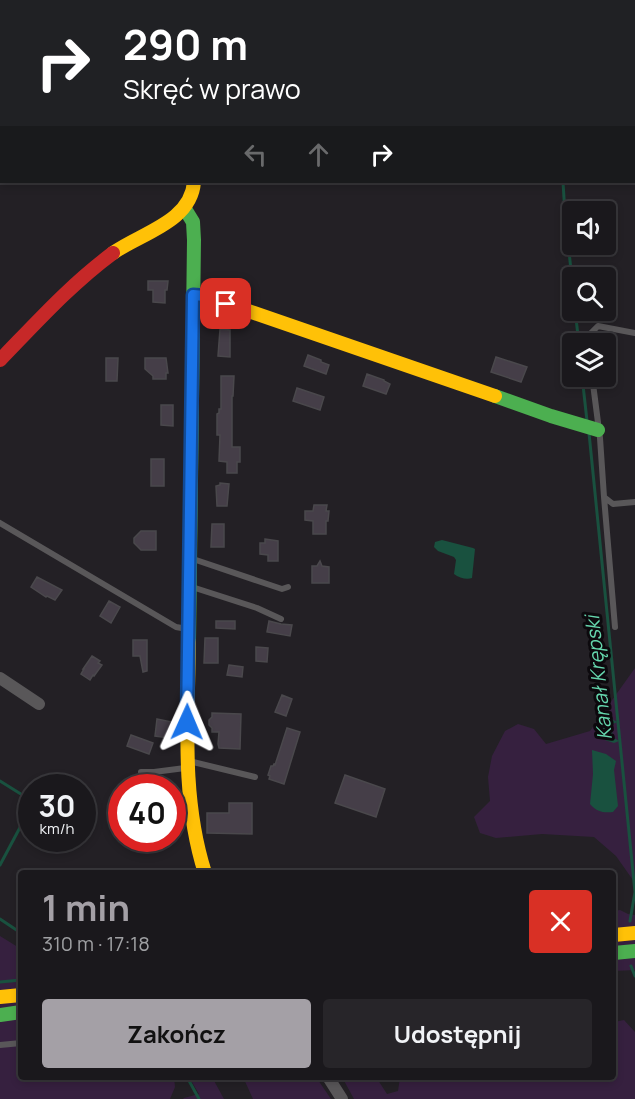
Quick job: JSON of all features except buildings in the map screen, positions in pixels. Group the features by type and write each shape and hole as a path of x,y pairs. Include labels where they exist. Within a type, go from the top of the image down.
{"main road":[{"path":"0,360 95,267 120,248 185,209 191,198 194,183"},
{"path":"185,209 194,228 187,764 193,824 205,870"},
{"path":"193,295 205,296 551,416 598,430"},
{"path":"616,935 635,933"},
{"path":"616,953 635,951"},
{"path":"0,997 18,995"},
{"path":"0,1015 18,1012"}],"street":[{"path":"0,678 39,704"},
{"path":"330,1080 342,1099"}],"lane":[{"path":"591,333 598,326 635,333"},
{"path":"593,387 600,438 615,627"},
{"path":"604,497 614,504 635,502"},
{"path":"0,523 176,627 189,630"},
{"path":"189,557 282,589 288,587"},
{"path":"189,586 257,608 280,619"},
{"path":"141,772 154,772 187,764 255,777"},
{"path":"0,1045 18,1043"}],"shaded area":[{"path":"442,540 475,549 472,578 458,577 454,574 456,560 454,557 434,547 435,542"},
{"path":"635,668 635,883 616,856 594,837 542,834 496,838 480,833 474,817 490,801 488,777 492,756 505,731 518,724 534,729 546,744 590,731"},
{"path":"610,718 617,722 613,724 612,732 614,738 619,741 614,743 605,740 602,735 602,724"},
{"path":"592,750 606,754 616,761 614,770 618,806 613,812 600,811 590,804 593,774"},
{"path":"616,911 635,915 635,970 616,971"},
{"path":"0,936 18,947 18,1080 174,1080 175,1087 170,1099 0,1099"},
{"path":"624,1020 635,1032 635,1099 354,1099 344,1080 378,1080 387,1094 398,1091 400,1080 616,1080 616,1022"},
{"path":"191,1080 214,1080 224,1099 183,1099 199,1094"},
{"path":"244,1080 318,1080 331,1099 253,1099"}],"waterway":[{"name":"Kanał Krępski","path":"563,183 571,267"},
{"name":"Kanał Krępski","path":"576,321 578,333"},
{"name":"Kanał Krępski","path":"583,387 587,421"},
{"name":"Kanał Krępski","path":"589,433 635,892 630,921"},
{"path":"0,781 18,792"},
{"path":"0,865 18,831"},
{"path":"0,919 18,931"},
{"name":"Kanał Krępski","path":"631,966 635,976"},
{"path":"0,982 18,980"},
{"path":"189,1080 199,1099"}],"traffic: fast":[{"path":"185,209 193,222 194,240 189,642"},
{"path":"495,396 598,430"},
{"path":"616,953 635,951"},
{"path":"0,1015 18,1012"}],"traffic: slow":[{"path":"113,253 174,217 191,196 194,183"},
{"path":"193,295 205,296 495,396"},
{"path":"189,642 187,729 189,787 197,845 204,870"},
{"path":"616,935 635,933"},
{"path":"0,997 18,995"}],"traffic: jam":[{"path":"0,360 68,291 113,253"}],"route":[{"path":"187,722 193,295 205,296 226,304"}]}
